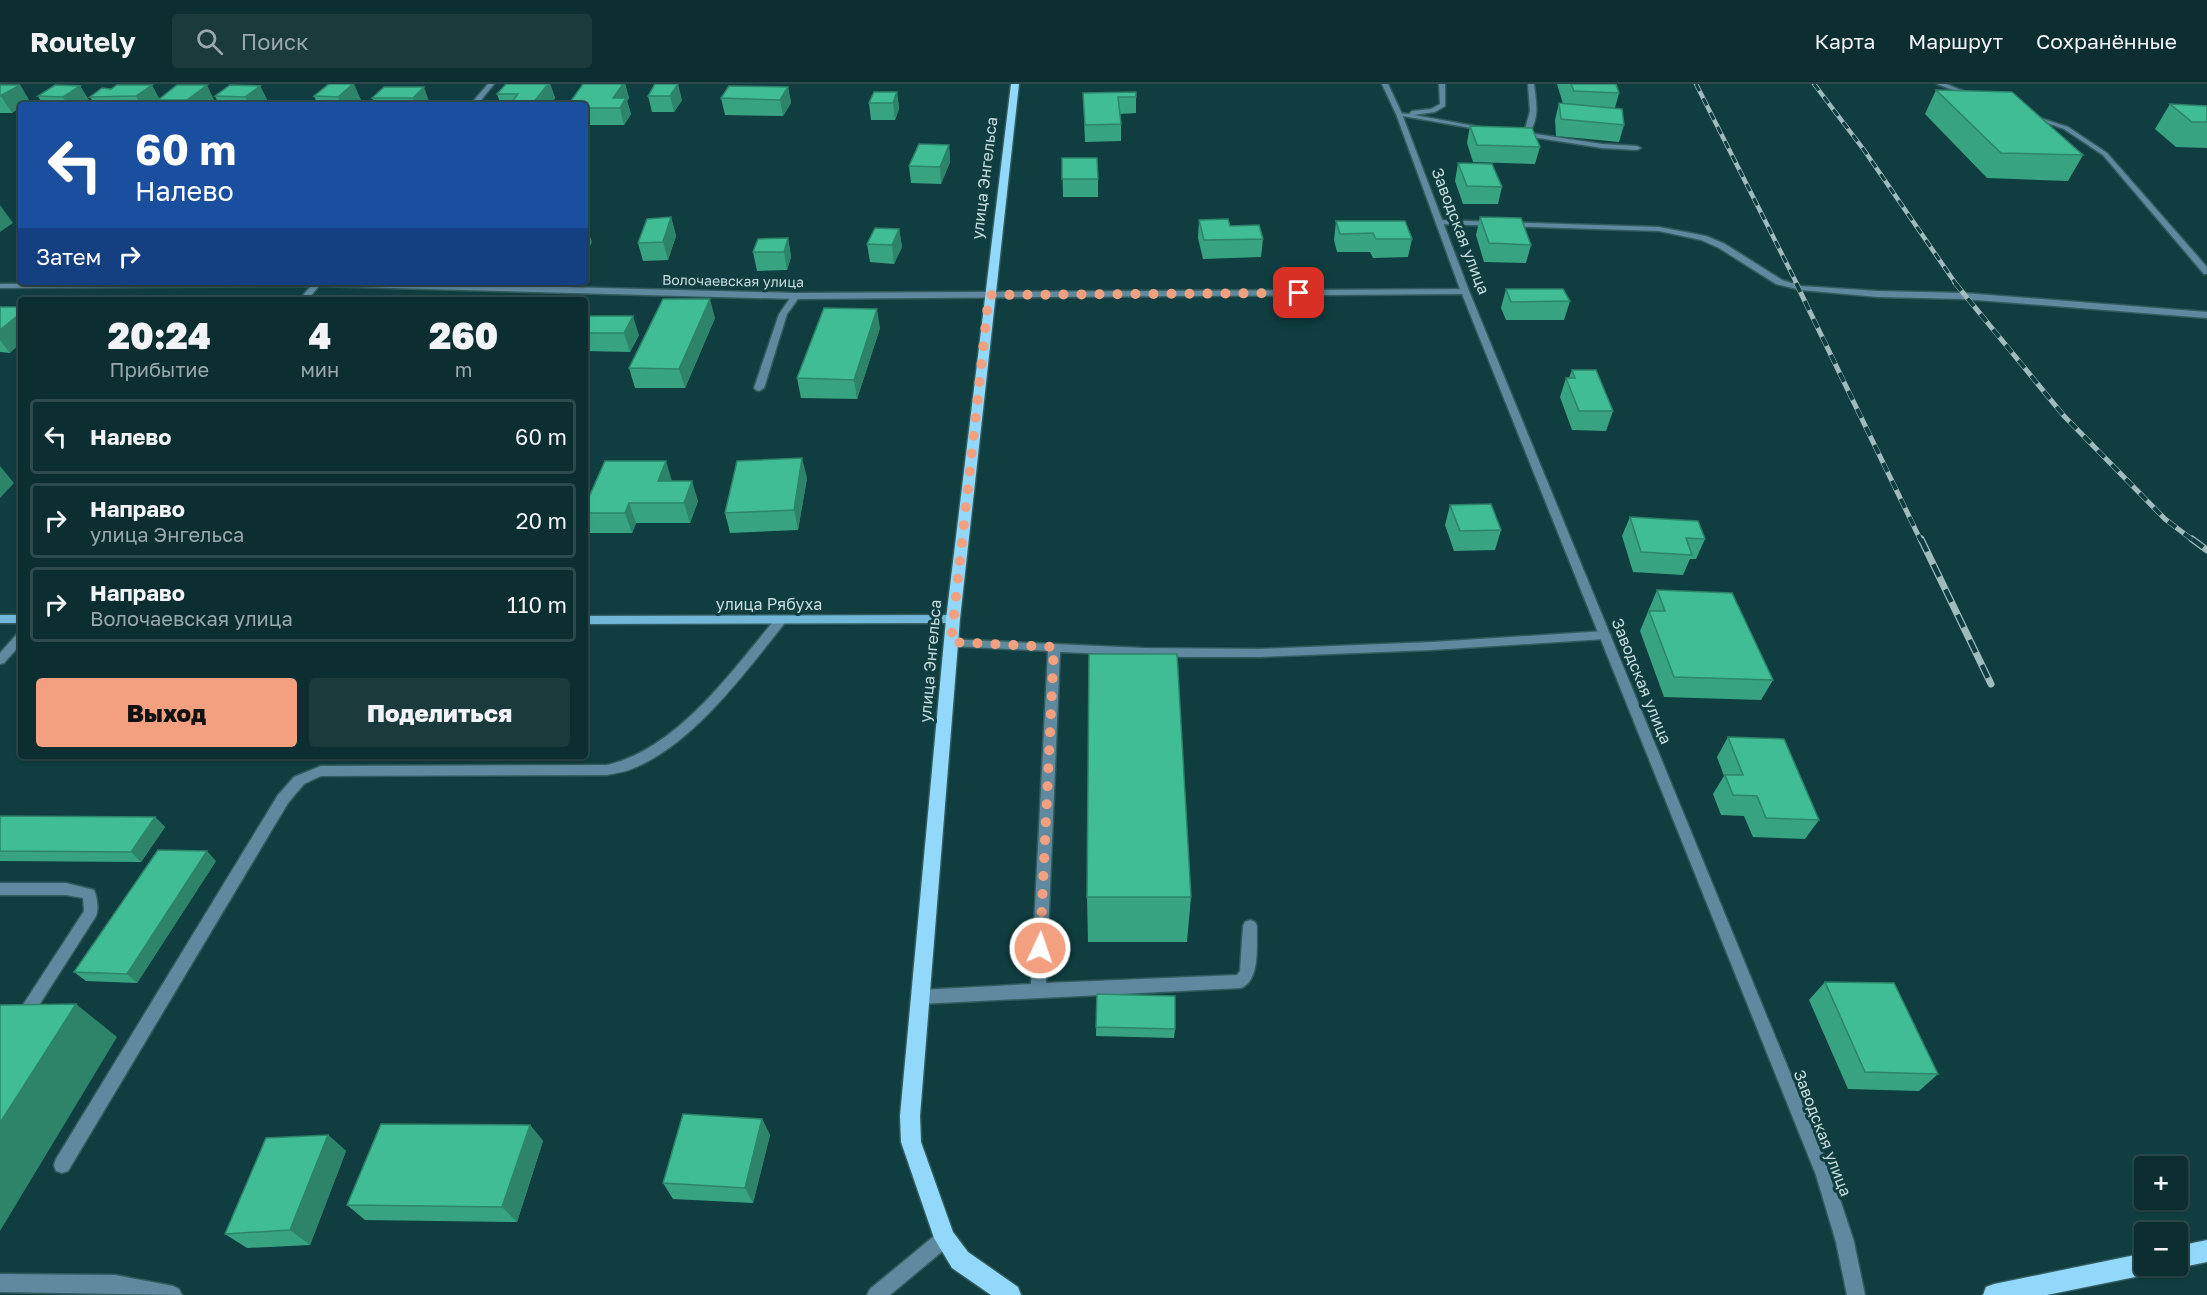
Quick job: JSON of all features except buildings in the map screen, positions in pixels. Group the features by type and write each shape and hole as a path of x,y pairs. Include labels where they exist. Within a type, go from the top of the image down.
{"main road":[{"name":"улица Энгельса","path":"1004,1293 960,1260 945,1238 911,1142 910,1116 953,619 1015,84"},
{"path":"0,619 18,619"},
{"name":"улица Рябуха","path":"588,620 953,619"},
{"path":"2188,1255 2207,1251"},
{"path":"1994,1295 2134,1266"}],"street":[{"path":"476,102 491,84"},
{"name":"Заводская улица","path":"1385,84 1399,114 1466,291 1824,1175 1845,1242 1856,1295"},
{"path":"1399,114 1439,109 1445,101 1442,84"},
{"path":"1523,135 1533,120 1531,84"},
{"path":"1940,84 1980,98"},
{"path":"2015,110 2066,128 2104,154 2207,272"},
{"path":"1399,114 1440,123 1491,130"},
{"path":"1511,133 1592,145 1637,148"},
{"path":"1439,222 1659,229 1679,232 1722,246 1779,282 1801,288 1878,294 1964,296 2207,315"},
{"name":"Волочаевская улица","path":"0,286 106,285"},
{"path":"306,297 316,285"},
{"name":"Волочаевская улица","path":"392,285 796,296 1466,291"},
{"path":"759,388 783,314 796,296"},
{"path":"62,1165 283,799 299,780 310,773 321,771 607,770 632,766 658,750 700,710 738,672 780,621"},
{"path":"951,642 1148,652 1260,653 1424,648 1605,635"},
{"path":"0,660 18,640"},
{"path":"1038,990 1054,647"},
{"path":"0,889 66,889 89,894 91,912 14,1032"},
{"path":"920,997 1241,981 1247,973 1250,926"},
{"path":"876,1295 945,1238"},
{"path":"0,1282 115,1284 173,1295"}],"railway":[{"path":"1696,84 1797,284"},
{"path":"1814,84 1864,150 1956,284"},
{"path":"1796,283 1921,541"},
{"path":"1955,283 2064,416 2165,519 2194,541"},
{"path":"1921,539 1991,684"},
{"path":"2192,539 2207,550"}],"route":[{"path":"1040,948 1054,647 951,642 989,295 1299,293"}]}
